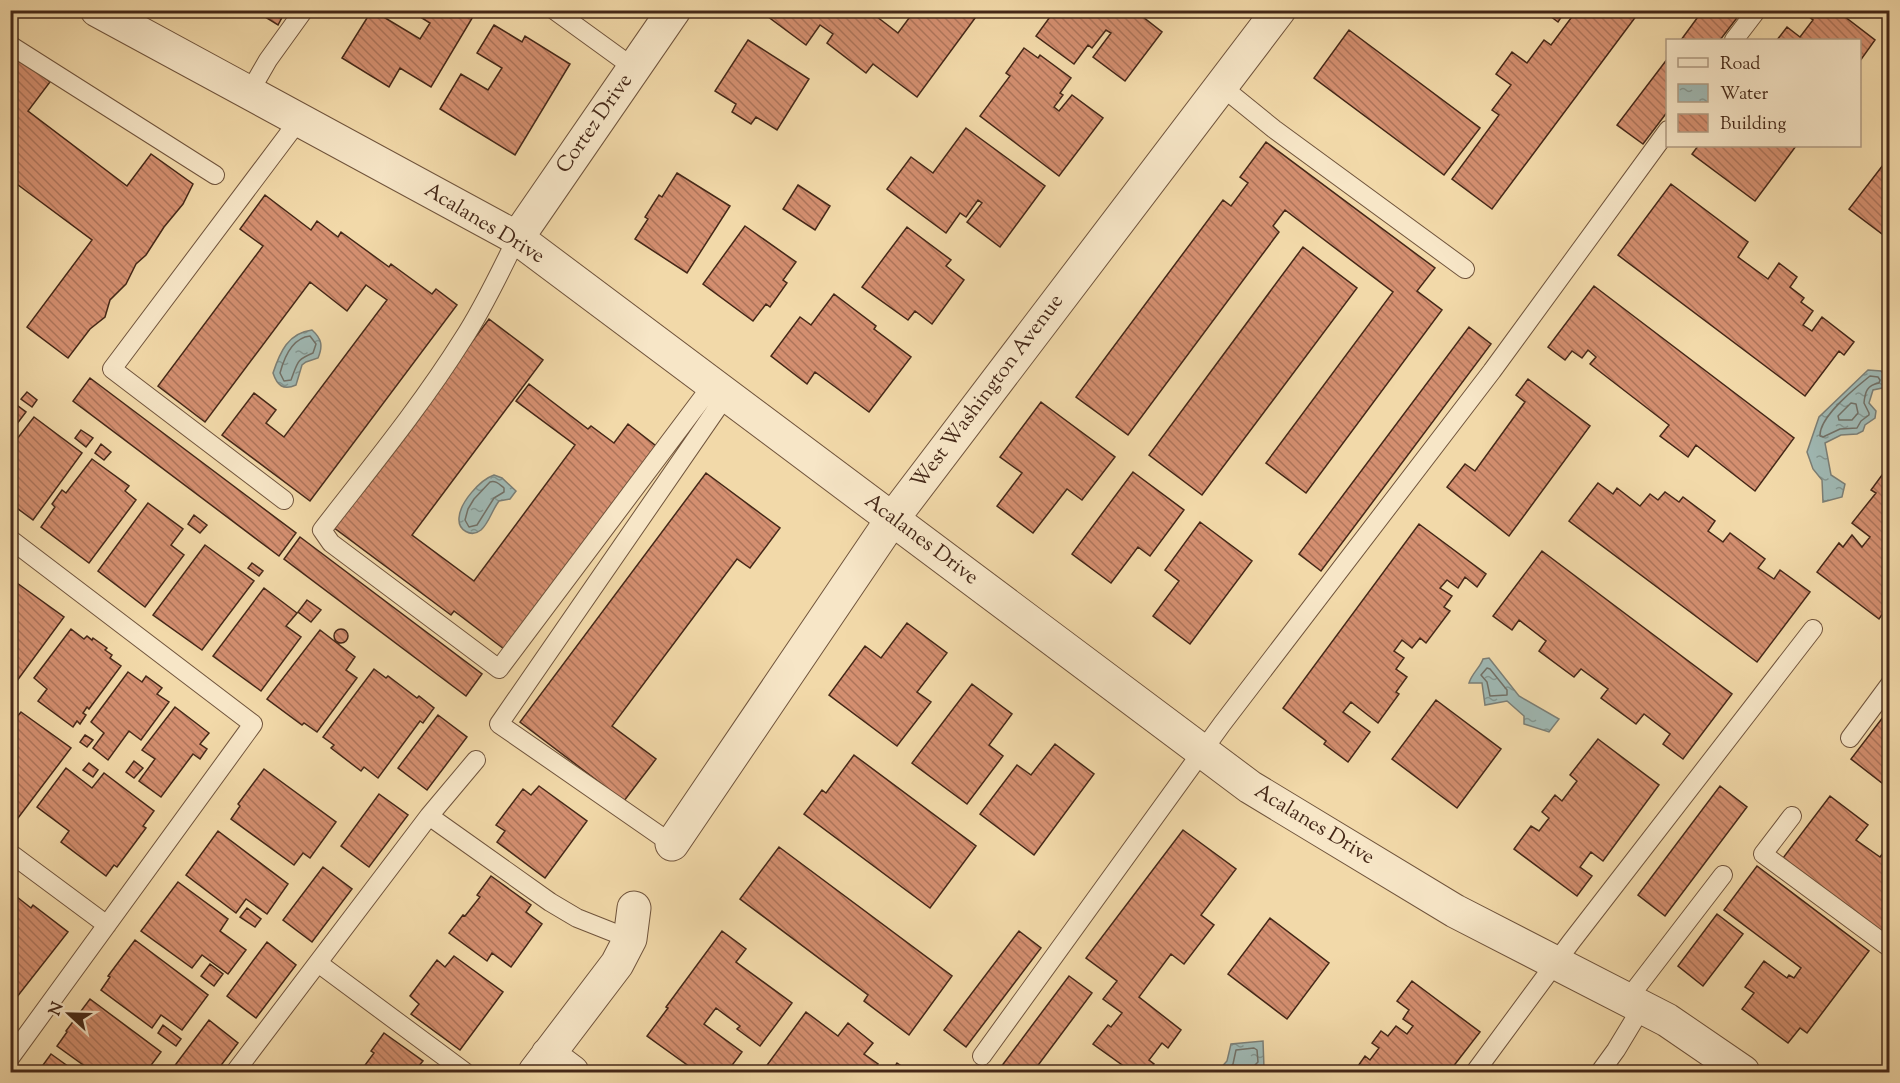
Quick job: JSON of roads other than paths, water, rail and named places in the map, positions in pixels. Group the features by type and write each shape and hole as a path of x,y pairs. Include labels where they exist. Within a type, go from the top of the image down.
{"street":[{"name":"Acalanes Drive","path":"97,10 517,238 1250,788 1455,911 1666,1020 1743,1072"},
{"name":"Cortez Drive","path":"517,238 674,10"},
{"name":"West Washington Avenue","path":"672,844 893,518 1279,10"},
{"path":"552,1066 618,963 632,924"}],"lane":[{"path":"249,93 268,60 304,10"},
{"path":"554,10 634,68"},
{"path":"1735,39 1757,10"},
{"path":"10,45 215,175"},
{"path":"1221,86 1274,129 1465,269"},
{"path":"284,500 112,369 300,120"},
{"path":"982,1056 1203,751 1492,371 1666,133"},
{"path":"517,238 466,334 389,443 322,530 331,543 499,669 651,468 720,389"},
{"path":"672,844 499,724 720,389"},
{"path":"10,539 253,724 10,1058"},
{"path":"1475,1072 1555,963 1814,629"},
{"path":"1850,738 1890,684"},
{"path":"235,1072 429,816 476,760"},
{"path":"429,816 550,902 577,918 632,924"},
{"path":"1792,816 1763,854 1890,948"},
{"path":"10,853 107,925"},
{"path":"1600,1072 1616,1050 1635,1003 1723,875"},
{"path":"318,963 465,1072"}],"water":[{"path":"312,330 321,343 318,358 302,365 296,385 281,386 273,373 282,351 291,339"},
{"path":"1868,370 1881,371 1889,380 1887,387 1873,390 1869,403 1876,411 1875,418 1865,425 1863,431 1857,434 1841,435 1825,443 1831,475 1845,484 1842,497 1823,502 1822,480 1813,469 1807,452 1819,417"},
{"path":"494,475 502,478 516,491 510,499 499,501 481,530 473,533 466,532 459,522 463,505 477,487"},
{"path":"1489,658 1519,696 1559,719 1549,732 1524,724 1524,716 1507,701 1485,705 1482,683 1469,683 1483,659"},
{"path":"1263,1041 1264,1068 1250,1072 1217,1072 1227,1061 1231,1044"}]}
